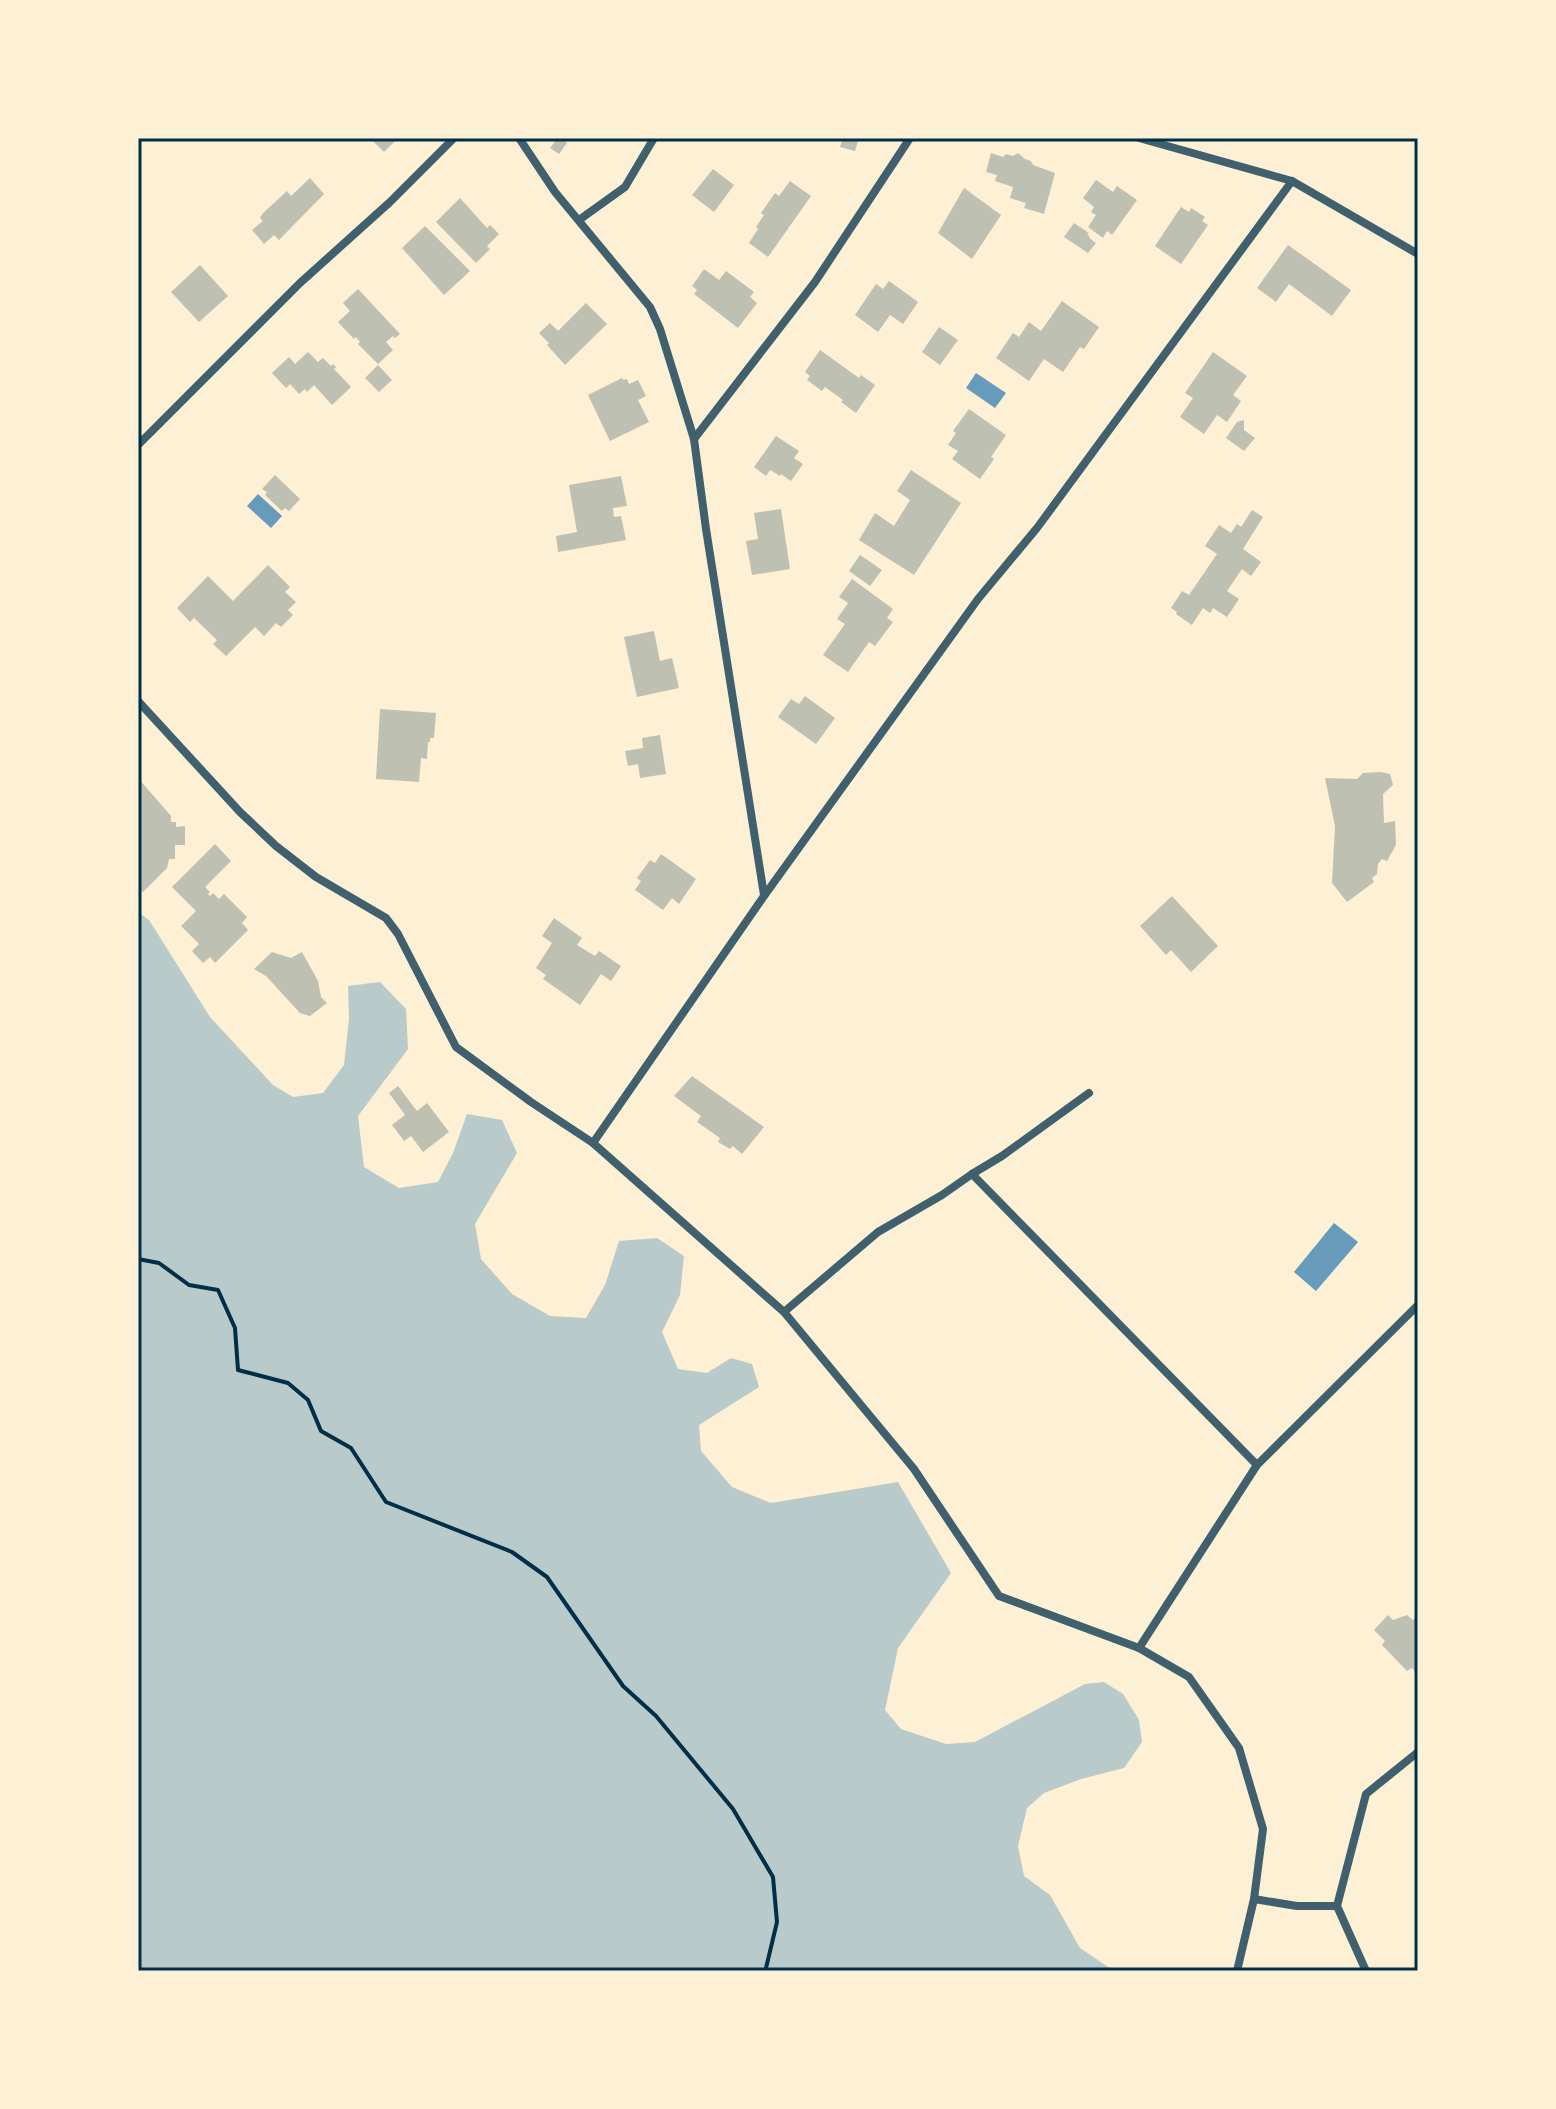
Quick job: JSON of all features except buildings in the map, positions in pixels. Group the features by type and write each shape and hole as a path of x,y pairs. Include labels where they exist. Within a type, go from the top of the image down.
{"street":[{"path":"138,445 300,283 390,202 454,138"},
{"path":"519,138 555,192 650,307 660,329 694,439 764,896"},
{"path":"579,220 625,187 654,138"},
{"path":"694,439 815,282 910,138"},
{"path":"1139,138 1292,181 1418,254"},
{"path":"593,1143 764,896 978,599 1037,528 1292,181"},
{"path":"138,701 240,812 276,846 316,877 386,918 398,934 456,1047 593,1143 784,1312 914,1469 999,1596 1139,1648 1189,1677 1239,1748 1263,1829 1254,1899 1237,1971"},
{"path":"784,1312 878,1232 1002,1156 1089,1093"},
{"path":"972,1174 1257,1465"},
{"path":"1139,1648 1257,1465 1418,1305"},
{"path":"1366,1971 1337,1906 1366,1794 1418,1752"},
{"path":"1254,1899 1297,1906 1337,1906"}],"path":[{"path":"138,1259 159,1263 189,1285 218,1290 235,1328 238,1370 288,1383 308,1400 321,1431 351,1448 386,1502 512,1552 547,1577 623,1686 656,1716 733,1809 773,1877 777,1922 767,1971"}],"shaded area":[{"path":"138,912 149,920 210,1017 273,1085 293,1097 323,1093 344,1065 349,1019 348,986 380,982 406,1009 408,1049 358,1116 364,1167 399,1188 438,1182 453,1153 467,1114 502,1120 517,1153 475,1224 481,1259 512,1294 550,1316 586,1318 605,1285 619,1241 657,1238 684,1256 680,1295 662,1332 678,1369 707,1373 731,1358 752,1364 759,1387 699,1425 701,1451 732,1487 771,1503 898,1482 951,1573 898,1648 885,1710 901,1729 946,1744 975,1742 1085,1684 1104,1682 1123,1694 1139,1720 1142,1742 1124,1768 1044,1793 1027,1808 1018,1846 1024,1876 1050,1895 1080,1948 1108,1967 1124,1971 138,1971"}],"water":[{"path":"976,373 1006,393 995,408 966,388"},
{"path":"258,494 282,516 271,528 247,506"},
{"path":"1334,1223 1358,1242 1316,1291 1294,1272"}]}
